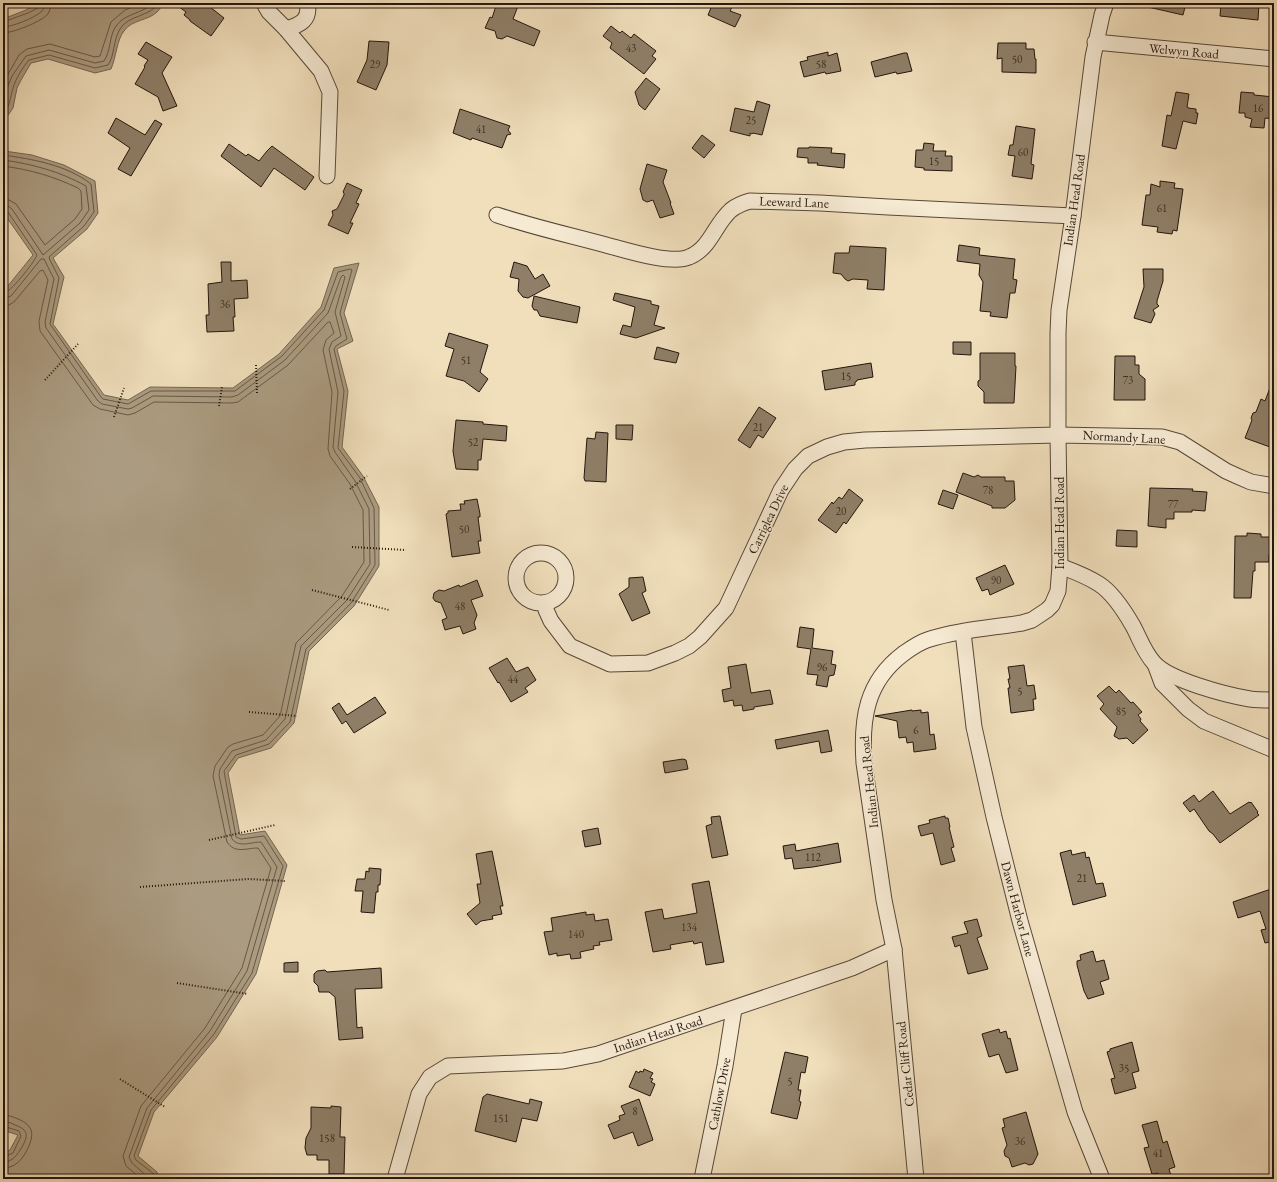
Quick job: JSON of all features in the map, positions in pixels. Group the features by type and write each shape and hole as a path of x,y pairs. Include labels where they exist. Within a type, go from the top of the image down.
{"street":[{"path":"264,3 269,12 286,29 321,71 330,92 327,176"},
{"path":"286,29 299,25 306,19 309,8 308,3"},
{"name":"Indian Head Road","path":"395,1179 419,1094 430,1077 448,1066 563,1061 598,1054 852,968 894,950 884,900 864,763 864,724 868,702 875,686 884,672 894,661 925,641 944,635 1022,623 1032,620 1041,615 1052,605 1058,591 1060,566 1058,435 1059,310 1073,216 1095,42 1106,3"},
{"name":"Welwyn Road","path":"1095,42 1274,59"},
{"name":"Leeward Lane","path":"497,215 535,227 648,256 670,259 688,258 699,251 708,243 723,219 731,210 750,201 820,203 888,208 1073,216"},
{"name":"Normandy Lane","path":"1058,435 1162,437 1180,442 1226,471 1237,476 1251,482 1274,486"},
{"name":"Carriglea Drive","path":"546,603 546,610 551,621 570,646 610,664 648,663 676,653 689,646 700,637 726,608 781,490 795,469 808,456 827,447 844,442 865,440 1058,435"},
{"path":"1060,566 1100,584 1109,593 1133,627 1143,649 1154,664 1162,683 1188,709 1204,721 1274,750"},
{"name":"Dawn Harbor Lane","path":"964,632 974,727 994,817 1020,921 1075,1112 1102,1179"},
{"path":"1154,664 1168,674 1200,686 1250,699 1274,700"},
{"name":"Cedar Cliff Road","path":"894,950 916,1179"},
{"name":"Cathlow Drive","path":"702,1179 734,1009"}],"path":[{"path":"45,380 78,344"},
{"path":"256,365 257,393"},
{"path":"219,406 222,387"},
{"path":"114,417 124,388"},
{"path":"350,489 367,476"},
{"path":"352,547 406,550"},
{"path":"312,590 389,610"},
{"path":"249,712 297,716"},
{"path":"209,840 276,825"},
{"path":"140,887 248,879 285,881"},
{"path":"177,983 248,994"},
{"path":"120,1079 164,1107"}],"water":[{"path":"37,3 163,3 159,10 150,17 127,27 120,39 111,69 95,73 48,59 31,63 17,88 13,108 6,118 3,118 3,19 26,10"},
{"path":"4,151 32,155 64,165 95,181 98,213 87,229 53,258 64,277 53,324 104,395 128,400 150,387 233,388 279,354 321,307 334,268 359,263 344,313 353,341 337,349 348,391 342,447 363,476 379,507 379,566 354,606 309,651 294,723 271,748 238,758 228,773 240,835 265,831 287,865 256,974 217,1037 154,1112 138,1156 157,1172 159,1179 3,1179 3,1154 10,1150 18,1135 3,1130 3,292 33,255 3,212"}],"building":[{"path":"174,3 205,3 224,18 211,36 190,21 184,15 186,12"},
{"path":"497,3 510,3 518,6 513,19 540,31 534,46 507,36 502,39 497,38 495,31 485,28 490,17 492,18"},
{"path":"713,3 734,3 730,11 741,15 735,27 708,15"},
{"path":"1149,3 1186,3 1183,15 1148,7"},
{"path":"1259,3 1258,20 1220,16 1221,4"},
{"path":"611,26 620,33 622,31 631,38 634,34 656,51 652,56 656,59 644,74 610,48 612,43 603,36"},
{"path":"369,41 389,42 387,65 376,90 357,82 367,60"},
{"path":"146,42 172,57 162,73 177,106 163,111 158,97 135,84 148,60 138,54"},
{"path":"998,43 1026,43 1026,49 1034,49 1036,73 1002,72 1002,58 997,59"},
{"path":"828,52 828,56 837,53 841,71 826,74 825,72 804,77 800,62 808,60 807,57"},
{"path":"907,53 912,71 897,74 896,72 875,77 871,62"},
{"path":"646,78 660,89 645,110 639,105 635,92"},
{"path":"1176,92 1189,94 1187,107 1196,109 1196,113 1198,113 1196,124 1183,121 1176,149 1162,146 1167,115 1171,116"},
{"path":"1241,92 1274,97 1274,119 1265,118 1264,128 1250,127 1252,119 1245,117 1245,113 1239,113"},
{"path":"757,101 770,105 762,135 750,133 750,136 730,131 735,108 754,112"},
{"path":"460,109 510,126 508,130 511,134 507,135 502,148 472,138 471,140 453,133"},
{"path":"116,118 145,135 155,120 162,124 131,176 118,169 130,148 108,133"},
{"path":"1016,126 1035,129 1031,164 1034,165 1032,179 1012,176 1015,156 1008,155 1010,145 1013,145"},
{"path":"702,135 715,145 704,158 692,148"},
{"path":"924,143 934,144 933,151 946,151 945,156 952,156 952,171 924,170 924,168 915,167 916,150 923,150"},
{"path":"229,144 246,156 248,154 259,161 272,146 314,177 305,190 274,168 261,187 221,156"},
{"path":"798,148 832,148 831,153 845,154 844,168 817,165 818,163 808,163 808,158 797,157"},
{"path":"647,164 667,170 663,182 674,214 660,218 653,200 647,202 643,200 640,189"},
{"path":"1160,181 1175,183 1174,188 1183,189 1177,231 1173,230 1172,234 1157,232 1158,227 1142,225 1146,195 1150,195 1151,184 1160,187"},
{"path":"347,183 362,190 356,203 359,204 350,223 353,223 348,234 328,225 333,215 332,211 337,209 344,195 343,192"},
{"path":"959,245 980,248 979,255 1015,259 1013,279 1017,280 1015,293 1010,293 1007,318 990,316 991,312 980,311 983,282 979,275 980,264 957,261"},
{"path":"850,246 886,248 884,290 867,289 868,280 853,279 848,281 841,274 833,273 835,253 849,253"},
{"path":"221,262 231,262 231,281 247,280 248,298 234,299 234,331 207,332 206,315 209,315 208,284 222,282"},
{"path":"514,262 527,266 535,279 543,274 550,286 528,298 523,297 518,291 519,279 510,277"},
{"path":"1143,269 1163,269 1163,281 1157,301 1159,306 1153,310 1155,314 1151,323 1134,318 1144,287"},
{"path":"615,293 651,301 651,304 659,306 654,325 665,328 636,338 620,334 623,325 631,327 635,307 613,300"},
{"path":"534,296 580,307 577,323 540,316 537,310 534,310 532,306"},
{"path":"449,333 488,345 480,372 488,379 479,392 464,381 446,376 454,349 445,346"},
{"path":"953,342 971,342 971,355 953,354"},
{"path":"657,347 679,353 676,363 654,359"},
{"path":"980,353 1015,353 1016,366 1014,403 984,403 984,392 978,386 978,381 980,380"},
{"path":"1115,356 1135,356 1135,365 1139,365 1139,374 1145,379 1145,400 1114,400"},
{"path":"871,363 873,377 857,380 855,385 825,390 822,371"},
{"path":"1273,380 1274,437 1270,447 1245,438 1253,413 1256,412 1261,399 1265,401"},
{"path":"759,407 776,418 763,438 758,435 750,448 738,440"},
{"path":"456,420 507,426 506,441 483,439 481,460 478,460 478,470 456,469 453,451"},
{"path":"616,425 633,425 632,440 616,439"},
{"path":"596,432 608,433 606,482 585,481 584,478 587,438 595,439"},
{"path":"963,473 974,477 978,475 981,477 1005,477 1005,481 1014,481 1015,500 1005,508 992,508 992,506 956,492"},
{"path":"1150,488 1193,489 1192,491 1207,492 1205,511 1192,510 1192,512 1174,512 1174,519 1166,519 1166,528 1148,526"},
{"path":"849,489 863,500 846,524 844,522 836,533 818,520 832,502 833,504 839,497 842,499"},
{"path":"943,490 958,495 953,509 938,504"},
{"path":"477,499 480,514 480,517 478,517 481,541 478,541 480,553 452,557 446,514 448,511 461,510 460,504 465,504 464,501"},
{"path":"1117,530 1137,531 1137,547 1116,546"},
{"path":"1247,533 1261,534 1261,537 1274,537 1274,550 1272,555 1269,555 1269,562 1255,562 1251,598 1234,598 1235,536 1247,536"},
{"path":"1005,565 1014,584 990,595 988,589 982,591 976,578"},
{"path":"643,577 646,591 642,593 650,613 632,621 619,594 629,587 629,578"},
{"path":"477,580 483,596 471,600 477,615 474,623 476,629 463,634 460,626 445,630 442,620 447,618 441,603 435,601 433,598 434,593 439,590 444,591 459,585 460,587"},
{"path":"800,627 814,629 812,648 833,651 831,664 836,665 834,675 829,676 827,687 816,685 818,675 807,674 811,649 797,647"},
{"path":"507,658 516,672 528,667 536,680 525,688 528,692 511,702 489,668"},
{"path":"746,664 751,693 770,690 773,704 754,707 754,709 743,711 742,705 734,706 733,700 724,702 722,690 731,688 728,667"},
{"path":"1024,665 1027,686 1034,685 1036,699 1033,699 1034,710 1011,713 1008,688 1010,688 1008,679 1010,679 1008,667"},
{"path":"1109,686 1116,693 1119,690 1142,712 1138,715 1141,719 1140,721 1148,730 1133,744 1127,738 1119,739 1114,736 1117,727 1100,709 1104,704 1097,696"},
{"path":"375,697 386,713 354,733 346,721 342,724 332,708 339,703 347,715"},
{"path":"921,710 921,713 928,712 930,735 934,734 936,749 914,752 913,742 907,743 906,737 899,738 897,721 875,716"},
{"path":"828,730 832,751 821,753 819,741 777,749 775,740"},
{"path":"683,759 686,760 688,769 665,773 663,762"},
{"path":"1213,791 1230,814 1251,802 1259,815 1220,843 1209,831 1194,809 1190,812 1183,803 1194,795 1199,802"},
{"path":"720,816 728,855 712,858 706,826 712,824 711,817"},
{"path":"945,816 945,818 948,818 950,827 954,847 951,848 955,861 941,865 933,833 921,836 918,826 930,823 929,820"},
{"path":"598,828 601,844 585,847 582,831"},
{"path":"838,843 841,862 794,869 792,858 785,859 783,846 795,844 796,851"},
{"path":"1071,850 1072,855 1085,852 1086,858 1089,857 1096,884 1103,883 1106,896 1073,905 1060,853"},
{"path":"492,851 503,906 500,906 502,914 492,916 493,919 481,921 476,925 467,914 480,903 477,884 481,884 476,854"},
{"path":"369,868 381,869 380,885 378,885 378,892 376,892 374,913 361,912 363,891 355,891 357,879 365,879 366,871 369,872"},
{"path":"709,881 724,962 706,965 702,942 694,944 693,941 670,945 671,949 653,952 645,912 662,909 664,919 697,913 692,884"},
{"path":"1274,888 1274,948 1272,948 1270,942 1265,943 1261,930 1266,929 1260,911 1238,918 1233,902"},
{"path":"586,912 586,915 594,914 595,921 608,919 612,940 599,942 600,945 593,946 594,949 580,952 581,958 571,959 570,954 557,956 557,953 549,955 544,932 553,931 551,918"},
{"path":"977,919 982,936 977,938 988,969 968,974 960,945 955,947 952,937 968,933 964,922"},
{"path":"1093,951 1096,962 1104,960 1109,979 1100,982 1104,994 1088,999 1084,991 1077,961 1081,960 1080,955"},
{"path":"298,962 298,972 284,972 284,963"},
{"path":"381,968 382,988 355,989 357,1028 362,1027 363,1038 339,1040 335,997 329,992 319,992 318,986 314,982 314,974 317,971 325,970 327,972"},
{"path":"999,1029 1000,1033 1006,1031 1008,1039 1010,1038 1018,1070 1006,1073 999,1054 989,1057 982,1034"},
{"path":"1132,1042 1139,1071 1132,1073 1136,1088 1115,1094 1111,1079 1115,1078 1107,1052 1110,1051 1110,1049"},
{"path":"785,1052 808,1057 805,1073 801,1072 798,1090 801,1090 799,1101 801,1102 797,1119 771,1113"},
{"path":"644,1069 653,1073 650,1078 653,1079 651,1082 655,1084 650,1096 629,1087 636,1071 639,1073 640,1071 643,1072"},
{"path":"487,1094 529,1104 530,1099 542,1102 537,1121 522,1118 516,1142 475,1131 483,1097"},
{"path":"639,1099 653,1140 638,1146 633,1132 614,1139 608,1125 620,1120 619,1116 625,1114 621,1106"},
{"path":"331,1106 341,1107 340,1137 345,1137 344,1174 329,1174 329,1160 317,1160 317,1155 307,1155 305,1148 306,1138 311,1128 311,1107 331,1108"},
{"path":"1026,1112 1038,1154 1033,1164 1029,1165 1025,1163 1012,1167 1009,1158 1005,1156 1004,1151 1007,1145 1002,1128 1005,1127 1003,1119"},
{"path":"1157,1121 1163,1143 1167,1141 1175,1167 1169,1169 1172,1179 1160,1179 1158,1173 1152,1174 1144,1148 1149,1147 1142,1125"}]}
